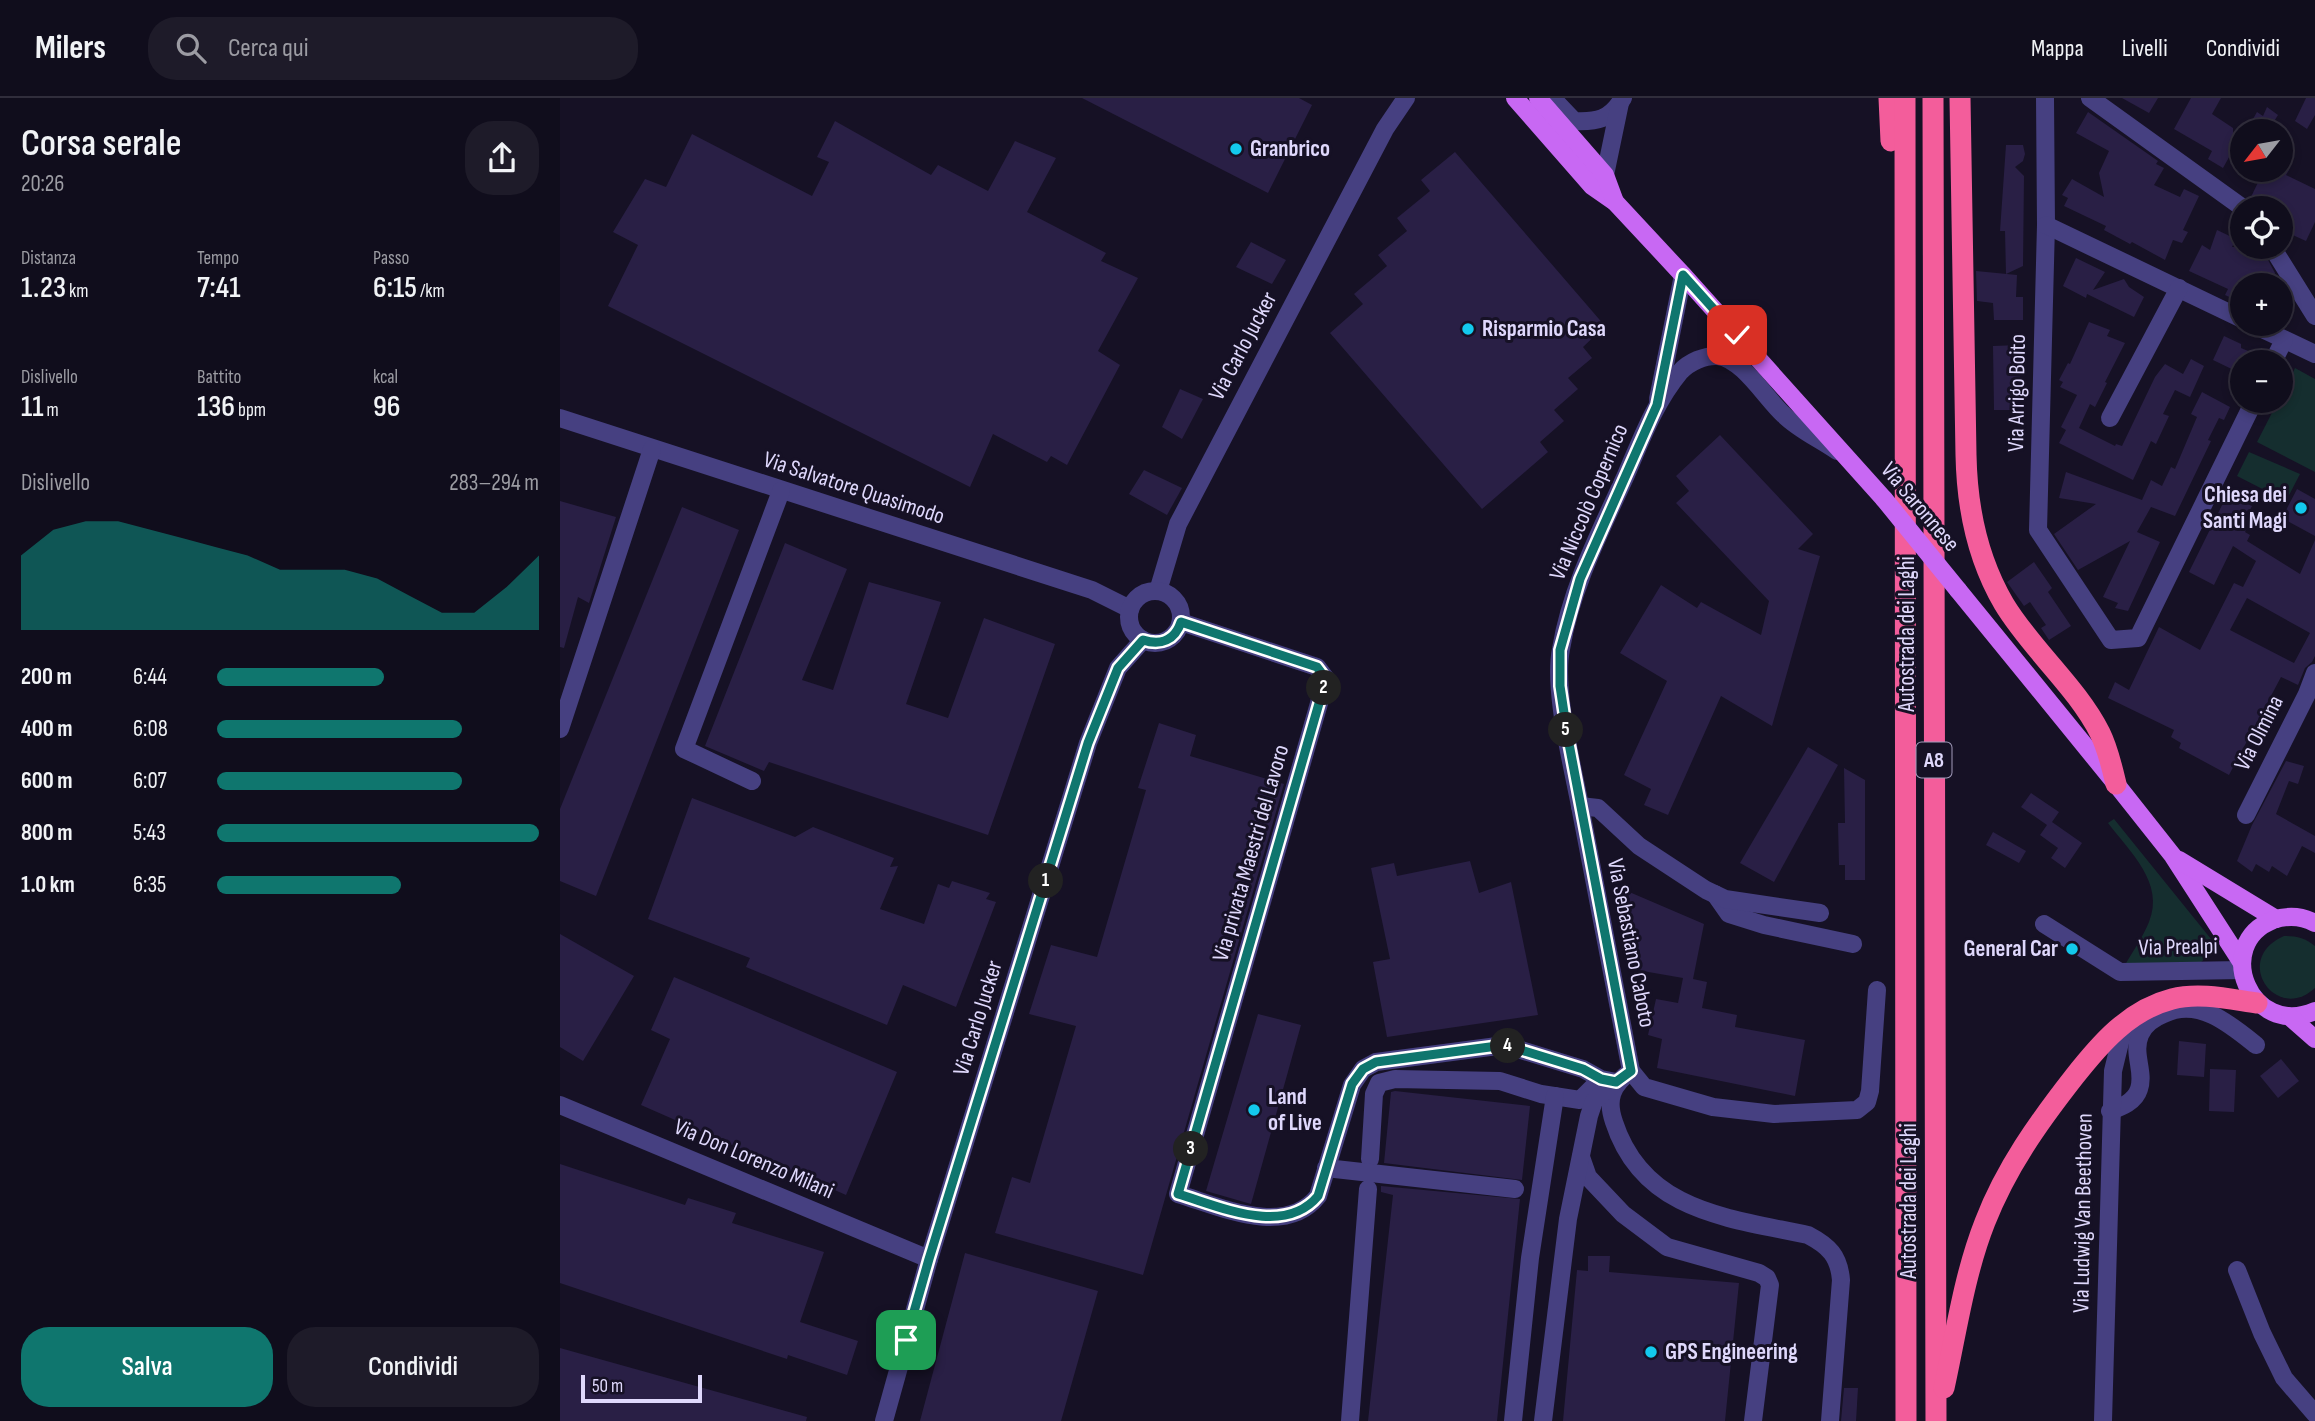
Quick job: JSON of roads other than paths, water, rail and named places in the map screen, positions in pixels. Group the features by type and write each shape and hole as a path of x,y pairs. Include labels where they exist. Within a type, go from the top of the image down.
{"highway":[{"path":"1889,98 1901,329 1905,355"},
{"name":"Autostrada dei Laghi","path":"1905,98 1906,1421"},
{"name":"Autostrada dei Laghi","path":"1933,98 1936,1421"},
{"path":"1960,98 1966,455 1967,483 1975,534 1982,557 2004,604 2092,720 2107,751 2116,783"},
{"path":"1936,1421 1984,1224 2007,1174 2034,1128 2095,1050 2114,1030 2138,1013 2171,999 2196,996 2257,1003"}],"main road":[{"name":"Via Saronnese","path":"1515,98 1592,186 1615,202 1683,275 1884,499 2116,783 2172,856 2242,966 2248,991 2257,1003"},
{"name":"Via Saronnese","path":"1540,100 1605,175 1615,202"},
{"name":"Via Saronnese","path":"2172,856 2276,919"},
{"path":"2242,966 2248,942 2257,930 2276,919 2295,916 2312,920"},
{"path":"2257,1003 2276,1014 2290,1017 2315,1011"},
{"path":"2290,1017 2315,1040"}],"street":[{"name":"Via Carlo Jucker","path":"1385,129 1394,98"},
{"name":"Via Carlo Jucker","path":"1158,591 1178,524 1385,129 1406,98"},
{"name":"Via Arrigo Boito","path":"2045,98 2046,225 2038,530 2111,640 2138,638 2248,413"},
{"path":"2093,99 2230,199"},
{"path":"1540,100 1555,101 1574,121 1590,121 1604,119 1618,100"},
{"path":"1605,175 1618,100"},
{"path":"2046,225 2230,313"},
{"path":"2279,259 2315,316"},
{"name":"Via Niccolò Copernico","path":"1657,405 1683,275"},
{"path":"2110,418 2179,288"},
{"path":"2276,336 2315,354"},
{"path":"2279,350 2284,340"},
{"name":"Via Niccolò Copernico","path":"1580,806 1560,686 1560,650 1580,579 1657,405 1681,370 1704,357 1729,359 1785,416 1843,455"},
{"name":"Via Salvatore Quasimodo","path":"560,418 1092,590 1130,609"},
{"path":"560,729 652,449"},
{"path":"752,781 684,749 781,491"},
{"path":"1158,591 1174,598 1179,606 1181,622 1173,636 1158,643 1143,640 1131,626 1130,609 1141,595 1158,591"},
{"name":"Via privata Maestri del Lavoro","path":"1181,622 1317,667 1326,679 1178,1194 1261,1219 1293,1214 1313,1202 1318,1196 1324,1177"},
{"name":"Via Carlo Jucker","path":"884,1421 929,1259 1088,743 1118,668 1143,640"},
{"name":"Via Olmina","path":"2246,815 2315,673"},
{"path":"1580,806 1598,808 1639,846 1715,894 1739,902 1821,913"},
{"name":"Via Sebastiano Caboto","path":"1580,806 1631,1071"},
{"path":"1715,894 1728,914 1764,926 1853,944"},
{"name":"Via Prealpi","path":"2045,924 2120,972 2242,966"},
{"path":"1370,1159 1374,1094 1380,1083 1395,1079 1500,1081 1541,1094 1580,1100 1609,1081 1631,1071 1644,1087 1713,1107 1774,1114 1857,1110 1867,1102 1870,1091 1877,990"},
{"path":"2110,1111 2126,1104 2140,1088 2137,1047 2140,1034 2151,1020 2168,1011 2196,1008 2223,1019 2256,1045"},
{"name":"Via Ludwig Van Beethoven","path":"2103,1421 2113,1071 2122,1034 2138,1013"},
{"path":"1516,1189 1324,1177 1352,1084 1363,1069 1376,1062 1505,1045 1583,1069 1609,1081"},
{"path":"1543,1421 1568,1219 1589,1116 1594,1101 1609,1081"},
{"path":"1609,1081 1609,1109 1617,1133 1637,1165 1663,1192 1694,1209 1808,1235 1824,1243 1833,1253 1840,1270 1841,1291 1830,1421"},
{"path":"1513,1421 1530,1258 1555,1096"},
{"name":"Via Don Lorenzo Milani","path":"560,1105 929,1259"},
{"path":"1581,1157 1588,1177 1623,1214 1667,1247 1759,1273 1767,1278 1770,1285 1754,1421"},
{"path":"1350,1421 1368,1189"},
{"path":"2237,1270 2284,1378 2315,1414"}],"place":[{"name":"Granbrico","path":"1236,149"},
{"name":"Risparmio Casa","path":"1468,329"},
{"name":"Chiesa dei Santi Magi","path":"2301,508"},
{"name":"General Car","path":"2072,949"},
{"name":"Land of Live","path":"1254,1110"},
{"name":"GPS Engineering","path":"1651,1352"}]}
